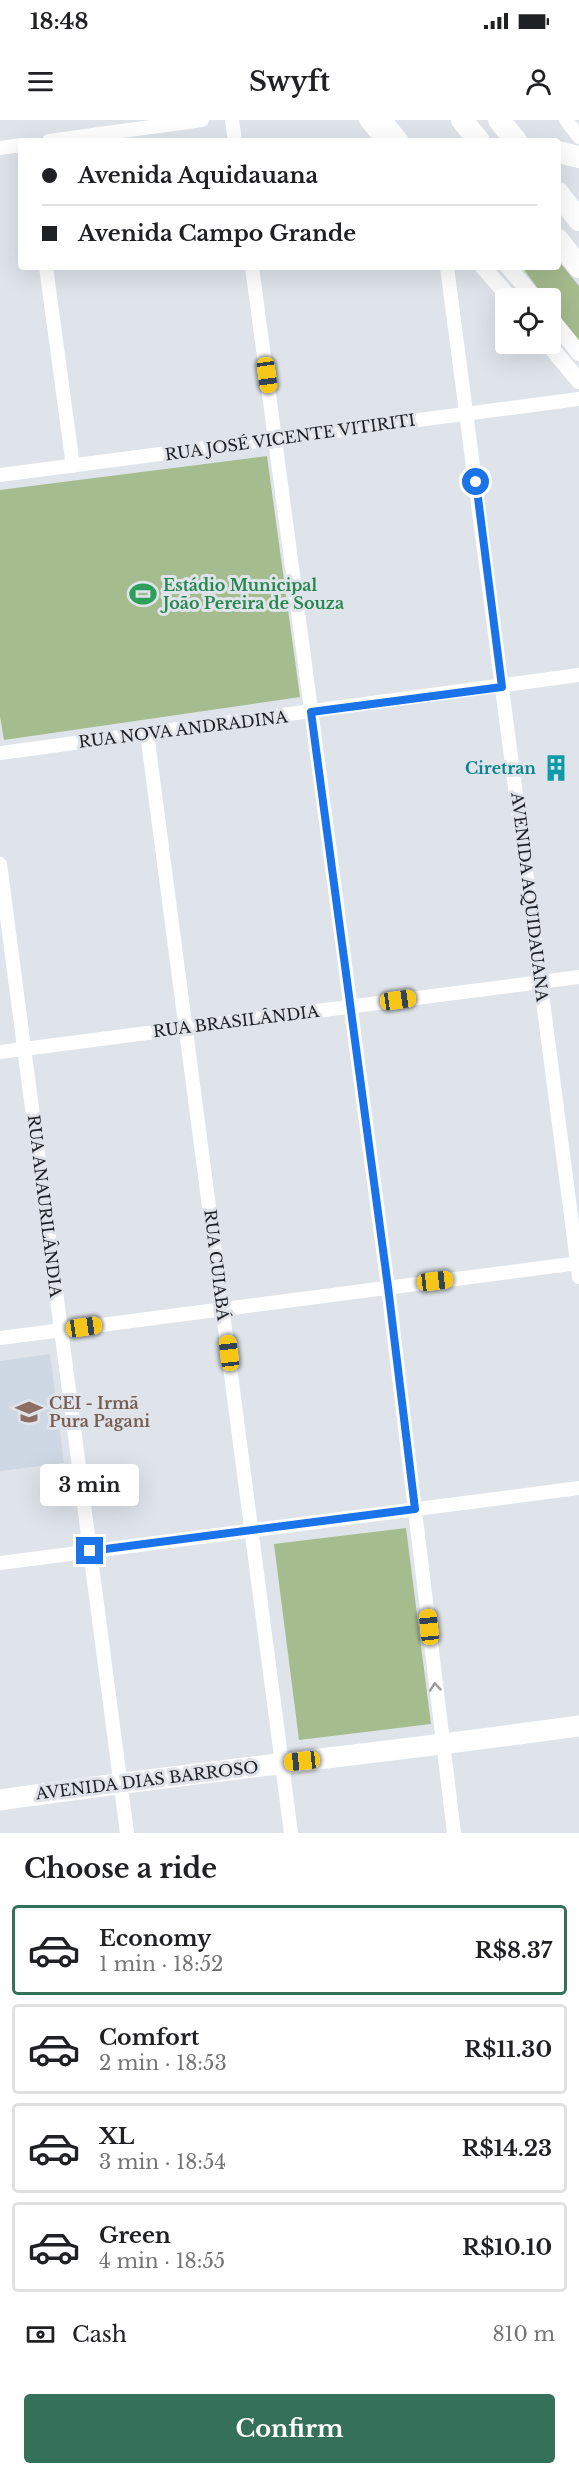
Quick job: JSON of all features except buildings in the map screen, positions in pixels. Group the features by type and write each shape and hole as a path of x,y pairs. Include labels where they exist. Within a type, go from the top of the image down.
{"highway":[{"path":"462,120 477,138"},
{"path":"499,120 516,138"},
{"path":"561,153 579,157"},
{"path":"561,198 579,220"},
{"path":"561,244 579,267"}],"main road":[{"name":"AVENIDA DIAS BARROSO","path":"0,1800 120,1782 442,1745 579,1726"}],"street":[{"path":"71,138 202,120"},
{"path":"232,120 235,138"},
{"path":"367,120 382,138"},
{"path":"384,120 399,138"},
{"path":"566,120 579,137"},
{"path":"0,148 18,145"},
{"path":"46,270 73,466"},
{"path":"252,270 388,1287 454,1833"},
{"name":"AVENIDA AQUIDAUANA","path":"447,270 578,1268"},
{"path":"486,270 501,288"},
{"path":"511,270 526,288"},
{"path":"561,331 579,353"},
{"path":"556,354 579,381"},
{"name":"RUA JOSÉ VICENTE VITIRITI","path":"0,475 579,399"},
{"name":"RUA NOVA ANDRADINA","path":"0,753 579,675"},
{"name":"RUA CUIABÁ","path":"147,733 291,1833"},
{"name":"RUA ANAURILÂNDIA","path":"0,864 127,1833"},
{"name":"RUA BRASILÂNDIA","path":"0,1052 579,977"},
{"path":"0,1338 388,1287 578,1268"},
{"path":"0,1563 579,1488"}],"shaded area":[{"name":"CEI - Irmã Pura Pagani","path":"50,1354 64,1463 0,1471 0,1361"}],"green space":[{"path":"561,264 579,286 579,344 561,319 561,288 538,288 524,270 561,270"},
{"name":"Estádio Municipal João Pereira de Souza","path":"267,456 300,697 4,740 0,716 0,490"},
{"path":"406,1528 431,1724 299,1740 274,1544"}],"place":[{"name":"Estádio Municipal João Pereira de Souza","path":"143,594"},
{"name":"Ciretran","path":"556,768"},
{"name":"CEI - Irmã Pura Pagani","path":"29,1412"}],"route":[{"path":"90,1551 415,1509 388,1287 311,712 502,687 476,482"}]}
